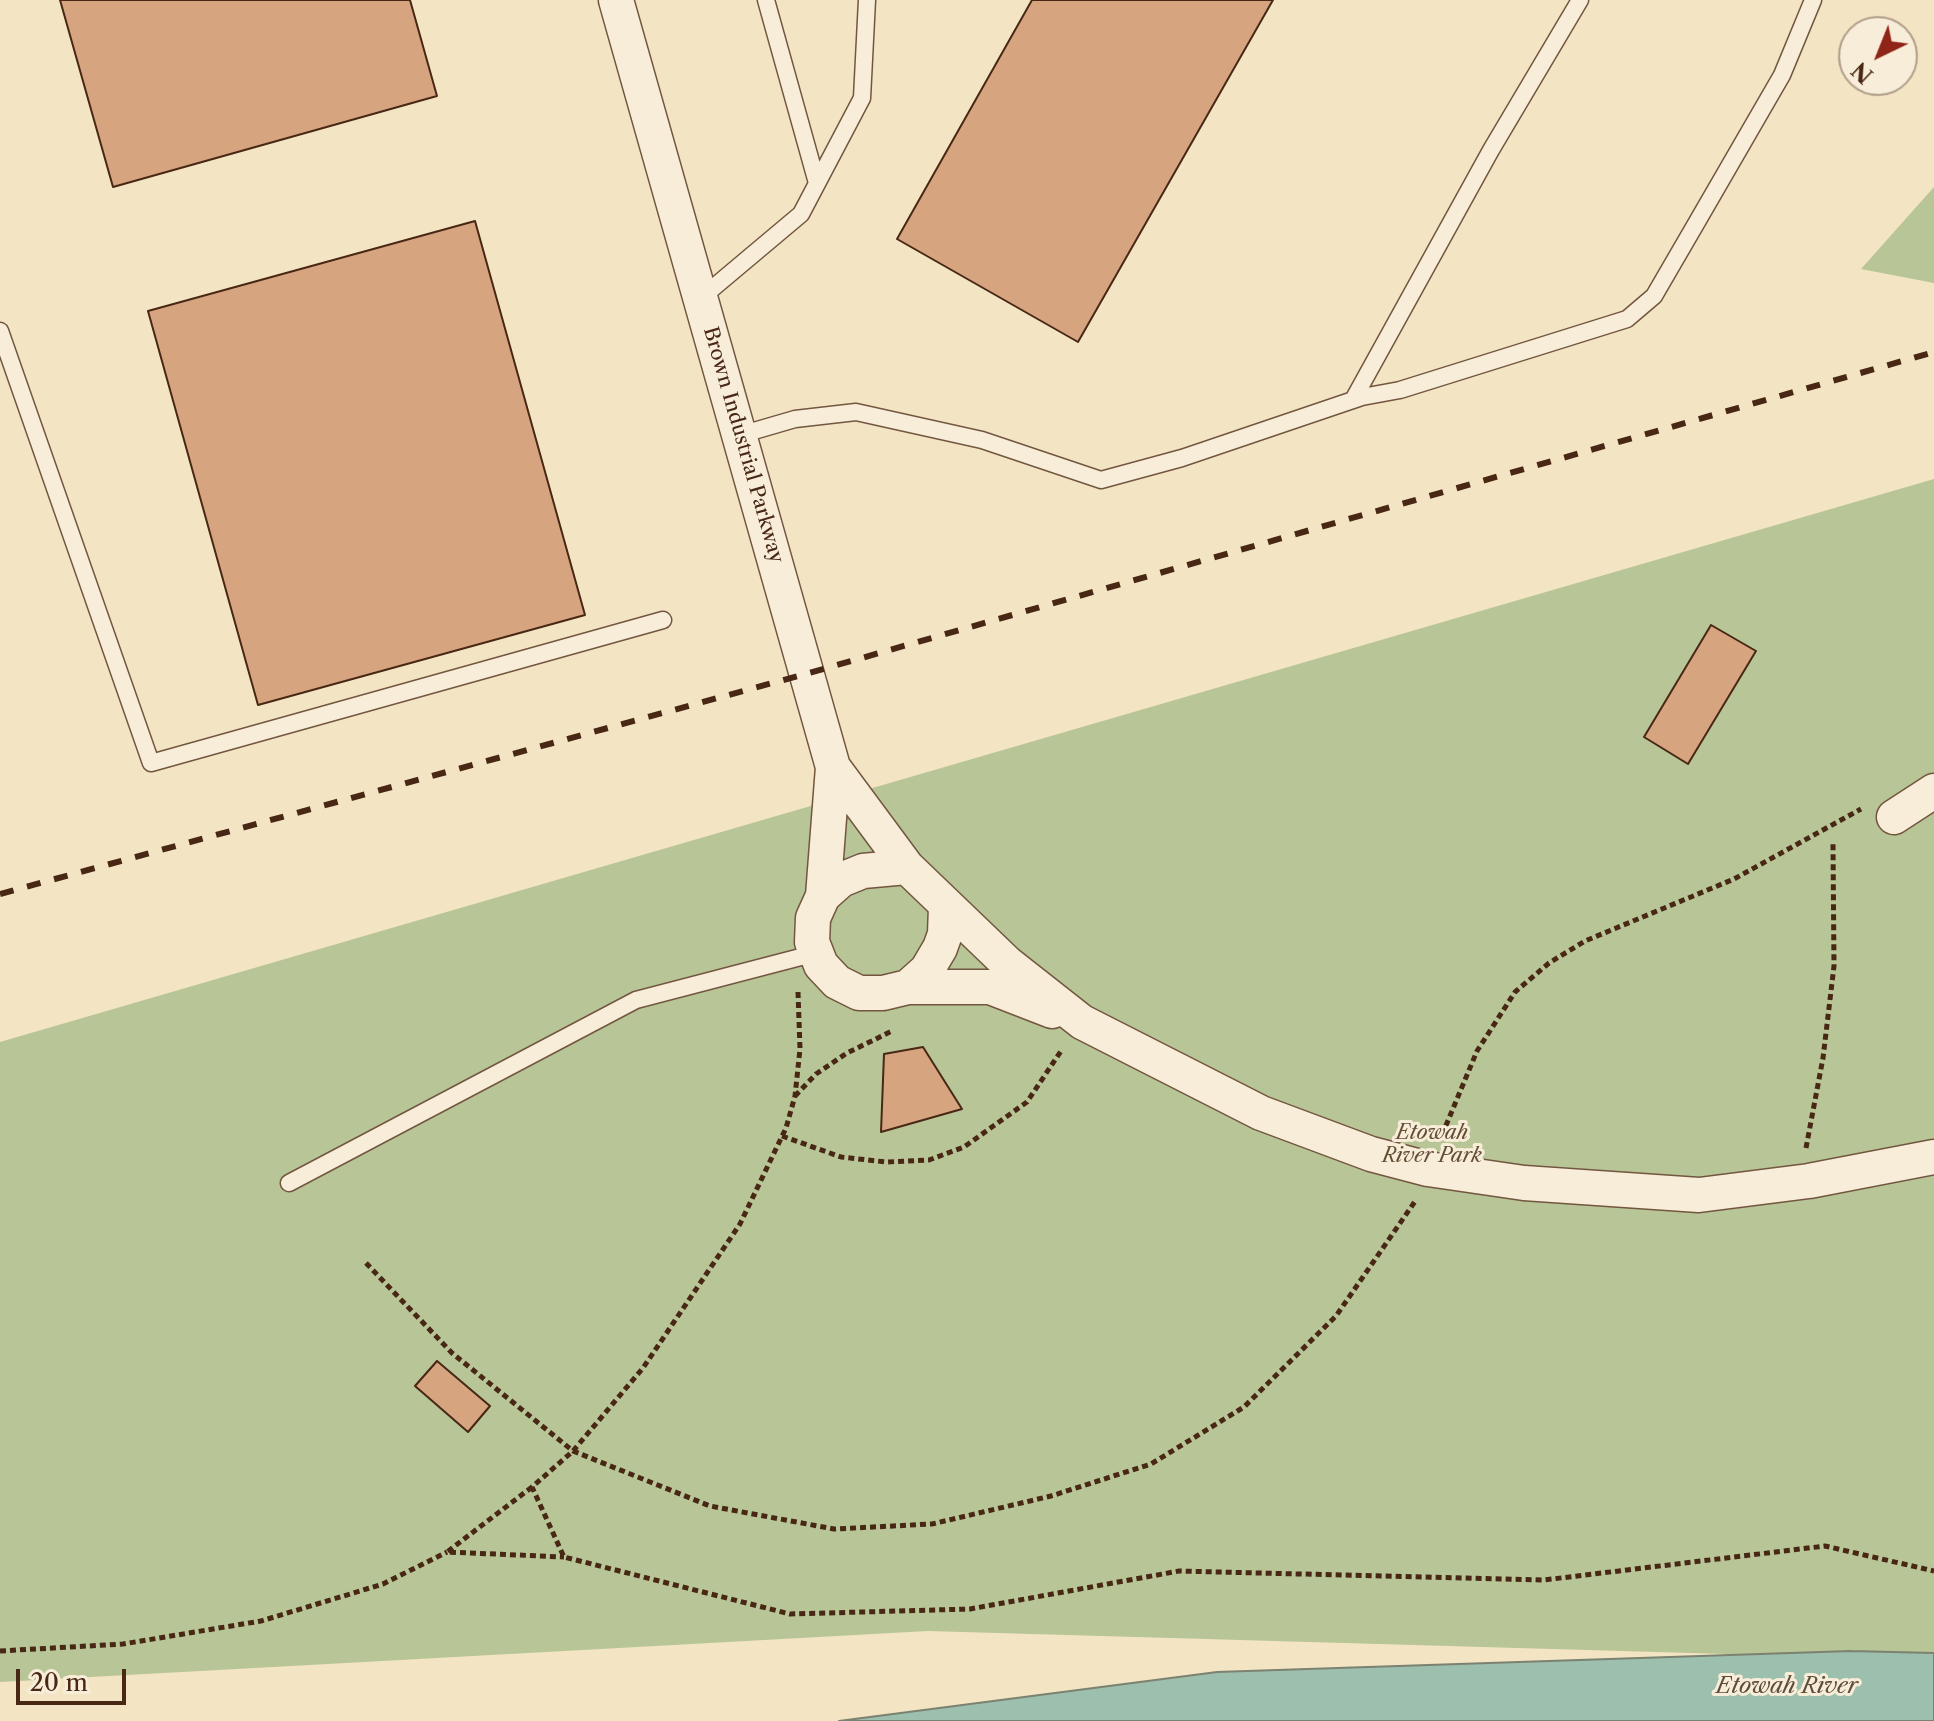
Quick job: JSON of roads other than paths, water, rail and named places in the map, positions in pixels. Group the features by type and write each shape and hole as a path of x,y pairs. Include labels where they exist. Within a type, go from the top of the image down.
{"street":[{"name":"Brown Industrial Parkway","path":"616,0 833,767 823,896"},
{"path":"833,767 907,867 1007,963 1072,1036"},
{"path":"1880,811 1934,791"},
{"path":"907,867 863,871 841,880 823,896 813,918 812,942 801,957 821,965 837,982 859,993 883,993 908,987 947,984 990,987 1072,1036 1371,1154 1442,1171 1524,1183 1699,1195 1809,1181 1934,1157"},
{"path":"908,987 927,970 940,948 945,934 946,907"}],"lane":[{"path":"766,0 817,183"},
{"path":"701,298 801,214 862,98 867,0"},
{"path":"1353,400 1491,150 1580,0"},
{"path":"740,435 795,419 856,412 982,440 1101,480 1182,458 1353,400 1400,390 1627,319 1654,296 1690,235 1782,75 1813,0"},
{"path":"0,331 151,763 663,620"},
{"path":"289,1183 636,1000 801,957"}],"water":[{"name":"Etowah River","path":"1851,1651 1934,1653 1934,1721 839,1721 1217,1672"}],"railway":[{"path":"0,894 809,673 1934,352"}],"park label":[{"name":"Etowah River Park","path":"1432,1144"}]}
